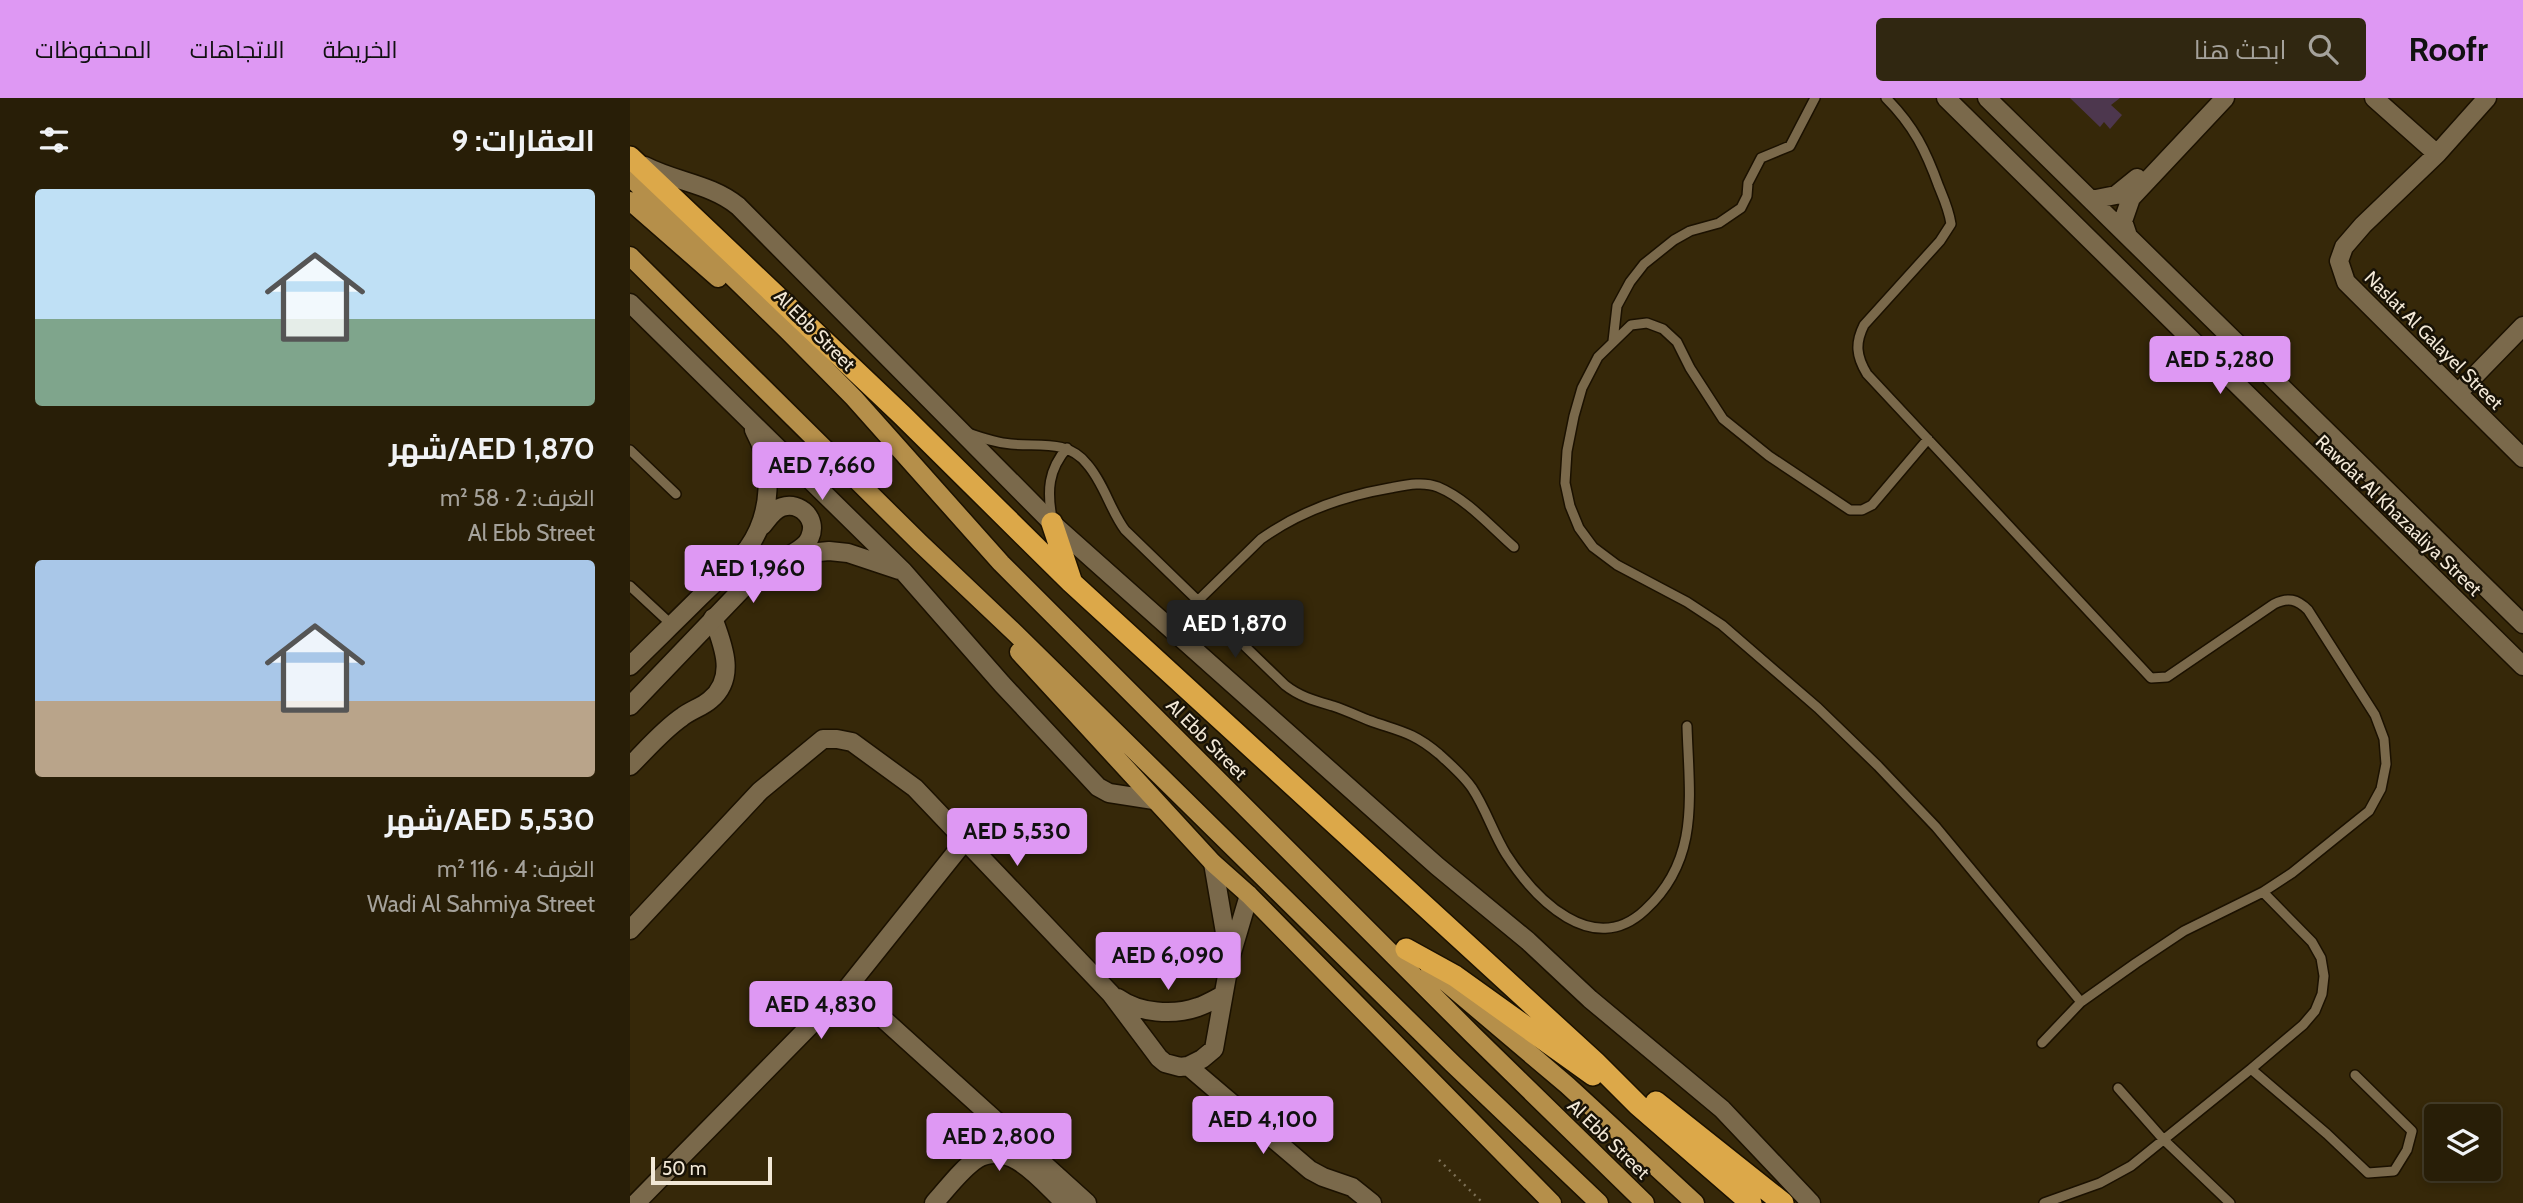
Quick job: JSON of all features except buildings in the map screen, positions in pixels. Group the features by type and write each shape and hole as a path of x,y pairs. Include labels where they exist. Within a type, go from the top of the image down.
{"highway":[{"path":"631,165 902,415 1071,582 1639,1105 1751,1203"},
{"path":"1052,523 1071,582"},
{"path":"1406,949 1455,976 1574,1062 1639,1105"},
{"path":"1595,1062 1644,1092 1783,1203"}],"main road":[{"name":"Al Ebb Street","path":"631,165 854,398 1001,563 1645,1203"},
{"path":"630,201 724,282 788,331"},
{"path":"630,256 1452,1063 1599,1203"},
{"path":"920,543 1213,863 1249,895 1552,1203"},
{"path":"1356,918 1406,949 1567,1085 1695,1203"}],"street":[{"name":"Rawdat Al Khazaaliya Street","path":"1946,98 2523,666"},
{"name":"Rawdat Al Khazaaliya Street","path":"1987,98 2523,624"},
{"path":"2091,200 2107,198 2124,190 2210,98"},
{"path":"2128,236 2123,220 2131,198 2225,98"},
{"path":"2374,98 2437,154"},
{"name":"Naslat Al Galayel Street","path":"2487,98 2437,154 2363,225 2344,247 2339,261 2346,282 2523,458"},
{"path":"631,165 720,193 738,206 1052,523 1437,866 1708,1097 1811,1203"},
{"path":"630,303 639,318 904,571 1002,684 1098,786 1108,793 1154,800"},
{"path":"2458,393 2523,327"},
{"path":"749,421 761,443 768,485 763,516 755,536"},
{"path":"630,666 733,564 775,511 783,507 800,508 807,513 812,530 810,539 804,546 747,584 630,706"},
{"path":"775,565 809,553 829,551 848,553 904,571"},
{"path":"630,766 674,723 708,701 719,690 726,675 726,657 713,618"},
{"path":"630,930 760,792 823,738 852,742 915,788 1111,994 1159,1058 1172,1066 1188,1066 1214,1049 1230,959 1249,895"},
{"path":"636,1203 848,987 964,842"},
{"path":"1213,863 1230,959"},
{"path":"848,987 1060,1192"},
{"path":"1111,994 1139,1009 1175,1012 1198,1008 1223,995"},
{"path":"1188,1066 1310,1170 1352,1187 1372,1203"},
{"path":"934,1203 978,1158 997,1154 1016,1159 1060,1192 1087,1203"}],"lane":[{"path":"1613,341 1617,306 1644,264 1674,240 1690,231 1719,223 1741,208 1745,203 1750,177 1761,158 1765,154 1786,149 1793,142 1815,98"},
{"path":"1886,98 1925,148 1951,224 1940,240 1864,325 1858,337 1857,349 1860,363 1867,374 2151,678 2167,677 2283,600 2292,599 2308,610 2375,715 2384,739 2386,764 2381,789 2369,811 2315,857 2263,892 2184,931 2081,1002 2042,1043"},
{"path":"1928,439 1872,505 1862,510 1850,510 1769,456 1723,419 1690,368 1677,342 1663,329 1647,323 1631,324 1598,357 1582,387 1567,451 1565,483 1579,528 1593,547 1617,565 1687,601 1722,625 1818,708 1936,827 2081,1002"},
{"path":"963,432 1011,444 1067,448 1088,465 1125,530 1291,690 1304,698 1410,733 1439,754 1471,788 1504,851 1534,891 1564,916 1598,929 1618,928 1632,922 1663,892 1675,874 1684,852 1688,824 1687,726"},
{"path":"1052,523 1048,486 1054,466 1067,448"},
{"path":"630,450 676,494"},
{"path":"1170,628 1261,539 1276,528 1330,503 1383,489 1420,483 1437,486 1454,496 1514,548"},
{"path":"630,586 672,625"},
{"path":"2044,1203 2116,1175 2251,1069 2303,1025 2315,1011 2322,994 2324,976 2321,958 2312,942 2263,892"},
{"path":"2251,1069 2368,1173 2394,1171 2407,1150 2412,1131 2355,1075"},
{"path":"2118,1088 2163,1139 2230,1203"}],"path":[{"path":"1439,1160 1483,1203"}]}
